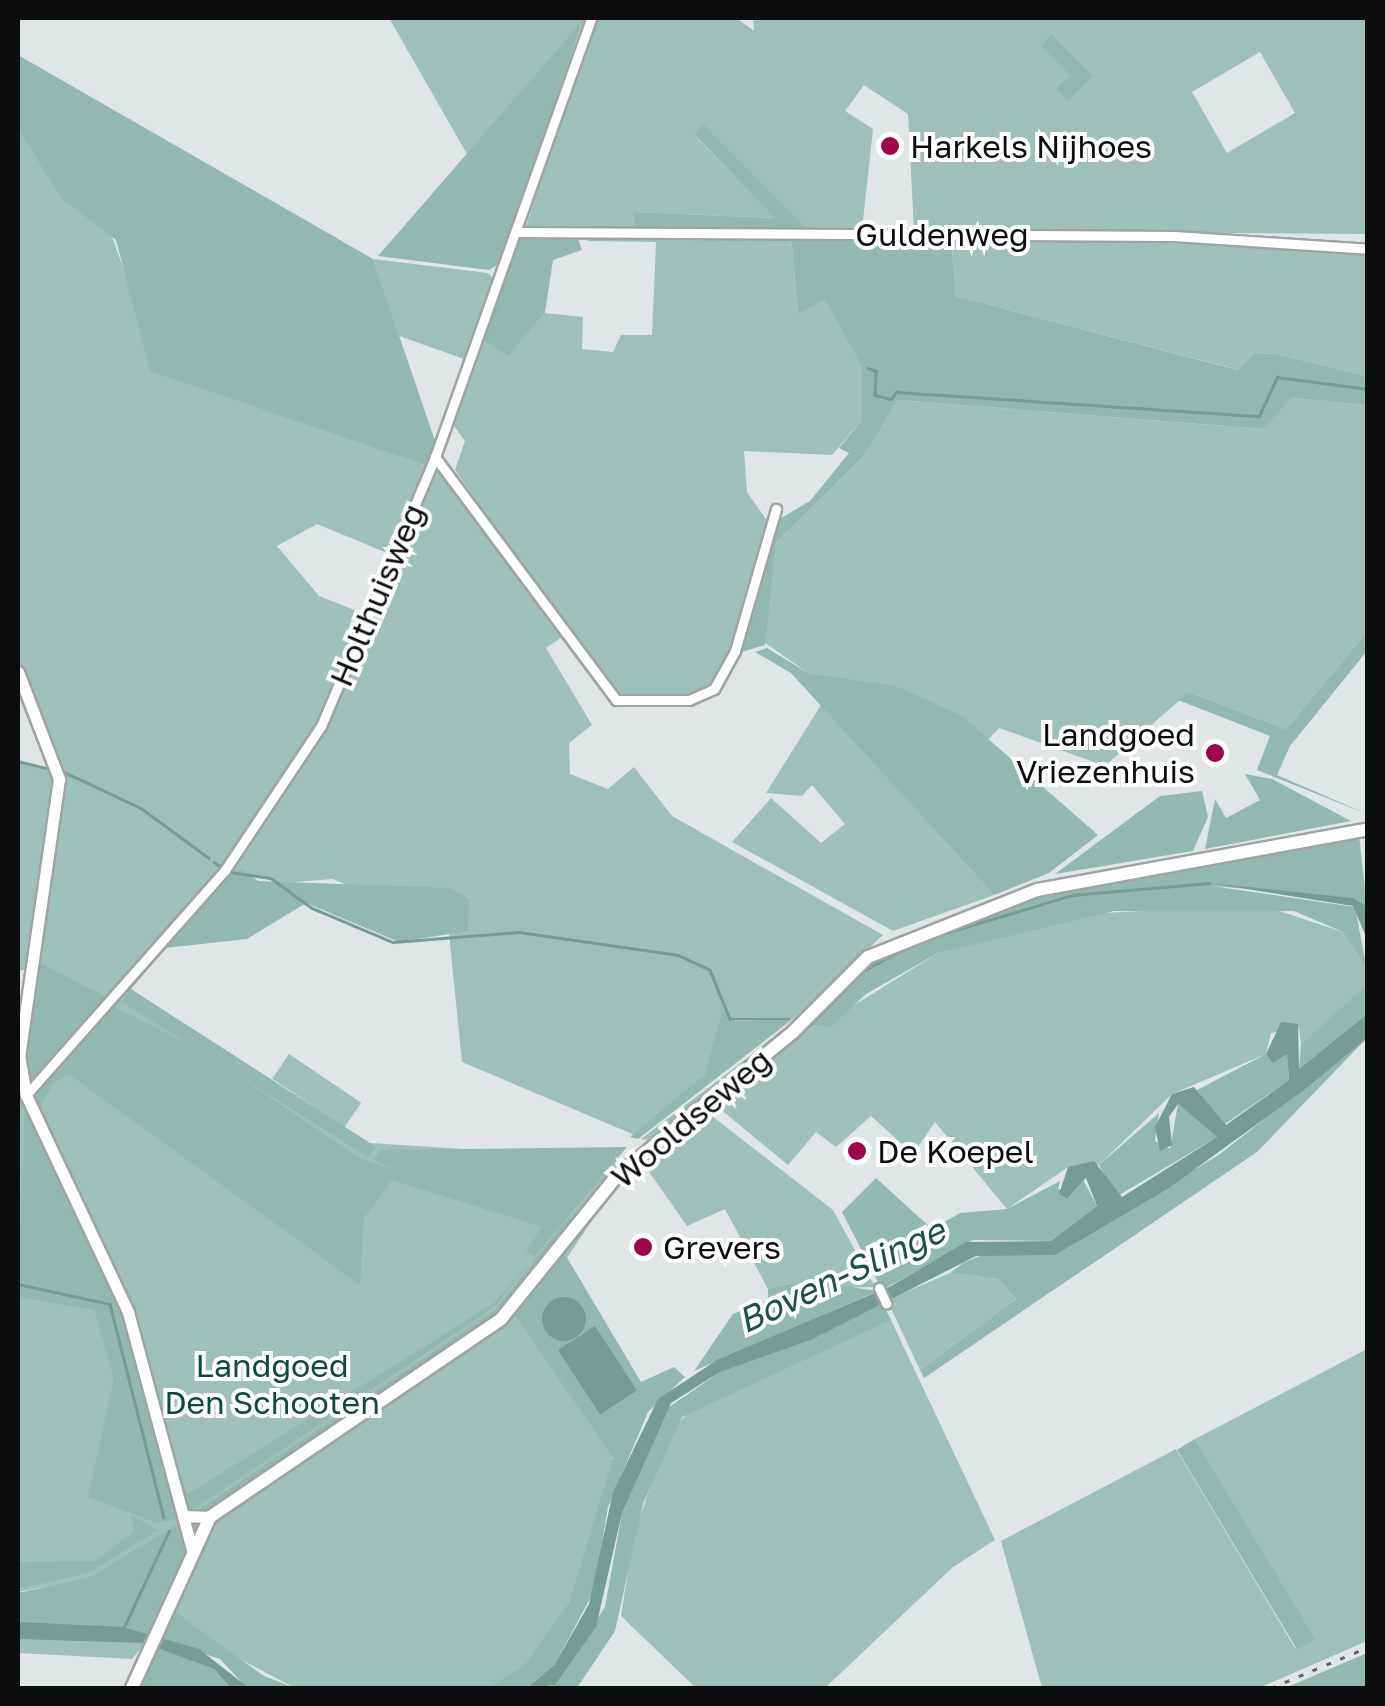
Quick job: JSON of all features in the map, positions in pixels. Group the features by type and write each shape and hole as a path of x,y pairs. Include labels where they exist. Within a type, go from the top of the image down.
{"main road":[{"name":"Wooldseweg","path":"132,1688 210,1517 501,1319 616,1177 879,950 1059,884 1368,829"}],"street":[{"name":"Holthuisweg","path":"26,1095 225,870 292,775 435,458 592,18"},
{"name":"Guldenweg","path":"516,232 1188,236 1368,249"},
{"path":"435,458 616,700 689,700 714,689 735,651 776,509"},
{"path":"18,672 59,779 21,1009 26,1095 128,1312 192,1550"},
{"path":"879,1288 886,1303"},
{"path":"183,1516 210,1517"}],"green space":[{"path":"389,18 589,18 467,154"},
{"path":"595,18 736,18 754,31 753,18 1367,18 1367,234 914,231 908,114 864,85 845,111 873,129 862,230 809,231 695,136 777,218 633,212 634,229 525,229","holes":["1260,52 1295,113 1227,153 1192,92"]},
{"name":"Landgoed Den Schooten","path":"18,128 89,219 110,231 140,315 199,384 428,466 392,555 317,524 277,546 319,596 367,615 324,713 224,866 112,996 355,1142 633,1160 522,1324 612,1454 614,1484 555,1640 506,1688 295,1688 88,1579 18,1592 18,1003 37,953 62,775 18,666"},
{"path":"592,234 791,236 798,313 825,298 862,368 862,420 832,455 744,451 747,492 768,522 737,639 709,689 692,697 612,695 455,470 465,441 451,422 480,338 508,355 545,313 583,317 582,349 613,352 621,335 652,335 656,242 587,241"},
{"path":"951,237 1173,238 1367,253 1367,376 1276,354 1255,353 1239,370 956,296"},
{"path":"373,259 488,273 495,281 467,360 399,336"},
{"path":"1292,398 1367,405 1367,632 1286,729 1189,692 1105,766 999,728 989,739 896,687 808,673 764,642 776,543 864,456 898,400 1262,429"},
{"path":"438,465 568,633 546,648 592,725 569,743 570,774 608,789 634,767 672,816 883,935 794,1018 737,1021 722,1012 704,1075 637,1136 462,1062 449,934 457,932 333,879 283,883 227,871 323,727"},
{"path":"821,705 994,895 893,931 732,842 771,798 821,843 845,824 812,785 802,796 766,793"},
{"path":"18,761 56,770 28,970 18,970"},
{"path":"1261,905 1343,932 1367,970 1366,988 1301,1044 1299,1028 1271,1033 1266,1054 1172,1094 1099,1165 1068,1167 1007,1209 935,1122 913,1154 871,1116 836,1147 816,1132 788,1165 714,1104 811,1020 848,1009 938,953 1082,914"},
{"path":"884,938 805,1016 651,1140 641,1139 776,1036"},
{"path":"289,1054 361,1103 344,1128 272,1079"},
{"path":"703,1109 833,1210 875,1287 768,1289 725,1209 687,1226 640,1159"},
{"path":"950,1273 998,1279 1016,1299 920,1370 887,1300"},
{"path":"891,1320 995,1540 953,1567 825,1688 696,1688 621,1616 634,1534 669,1433 695,1405"},
{"path":"1367,1349 1367,1641 1259,1688 1042,1688 1001,1541 1176,1449 1295,1648 1313,1639 1195,1439"},
{"path":"84,1637 145,1643 132,1659 18,1653 18,1639"}],"shaded area":[{"path":"583,20 502,262 489,270 378,256"},
{"path":"1051,34 1093,76 1068,101 1056,89 1070,75 1041,46"},
{"path":"18,55 373,259 436,444 428,466 150,371 116,240 61,198 18,128"},
{"path":"703,124 809,231 634,229 633,212 775,218 695,135"},
{"path":"576,234 582,250 553,260 545,313 508,356 480,338 520,237"},
{"path":"791,236 951,237 956,296 1238,370 1255,353 1276,354 1367,376 1367,405 1292,398 1263,429 898,400 864,456 776,543 765,645 735,654 776,521 810,501 849,453 839,448 862,420 862,368 825,299 798,314"},
{"path":"1367,632 1367,651 1290,746 1277,775 1367,814 1257,770 1270,736 1178,700 1189,692 1286,729"},
{"path":"767,648 808,673 896,686 962,716 1098,835 1049,873 994,895 791,673 755,652"},
{"path":"1245,774 1272,779 1351,821 1205,849 1215,799 1226,818 1260,800"},
{"path":"1202,791 1208,817 1193,851 1055,874 1160,796"},
{"path":"1359,835 1367,906 1353,898 1212,886 1355,907 1367,970 1343,932 1294,911 1114,911 938,953 866,994 831,1027 812,1024 872,959 1027,898"},
{"path":"243,870 258,881 450,888 469,899 468,931 399,942 306,903 247,939 165,948 131,989 376,1147 368,1157 120,1001 227,871"},
{"path":"1210,883 1353,898 1367,906 1367,939 1353,906"},
{"path":"36,961 110,999 35,1081 23,1065"},
{"path":"1367,985 1367,1014 1299,1069 1301,1044"},
{"path":"112,1006 198,1049 362,1159 395,1170 374,1159 381,1150 627,1147 534,1257 526,1251 542,1227 392,1180 364,1218 360,1285 70,1075 54,1082 37,1113 38,1093"},
{"path":"722,1011 736,1021 794,1018 638,1139 630,1137 704,1075"},
{"path":"1367,1014 1367,1038 1304,1090 1169,1188 1055,1255 976,1256 811,1340 718,1373 671,1403 622,1513 596,1627 555,1685 527,1688 555,1664 589,1604 613,1492 658,1399 717,1360 891,1286 966,1242 1051,1241 1097,1206 1086,1178 1067,1198 1059,1194 1068,1167 1094,1161 1122,1197 1217,1137 1178,1104 1169,1117 1172,1145 1160,1151 1155,1127 1172,1094 1194,1087 1226,1125 1289,1080 1287,1054 1273,1063 1266,1054 1281,1022 1298,1024 1299,1069"},
{"path":"1367,1038 1257,1152 924,1378 920,1370 1016,1299 998,1279 950,1273 963,1263 989,1252 1055,1255 1220,1154"},
{"path":"1266,1054 1287,1054 1289,1080 1222,1126 1197,1090"},
{"path":"25,1100 125,1314 180,1518 157,1523 88,1497 114,1378 94,1310 18,1297"},
{"path":"1178,1104 1217,1137 1116,1197 1099,1165 1159,1113 1155,1141 1170,1149"},
{"path":"876,1178 932,1229 960,1213 1007,1209 1060,1181 1058,1189 1074,1190 1082,1178 1097,1206 1051,1241 973,1240 882,1290 842,1212"},
{"path":"566,1221 573,1223 504,1311 212,1510 195,1512 494,1311"},
{"path":"562,1249 641,1382 674,1367 685,1377 648,1412 608,1507 594,1591 555,1664 527,1688 488,1688 524,1666 569,1603 613,1458 513,1312"},
{"path":"530,1263 497,1304 483,1315 192,1510 184,1504 179,1483 188,1494 494,1303"},
{"path":"810,1281 878,1291 694,1371 733,1314 768,1300 768,1289"},
{"path":"564,1297 580,1303 586,1319 580,1335 564,1341 548,1335 542,1319 548,1303"},
{"path":"882,1302 891,1320 682,1417 643,1504 615,1631 577,1688 551,1688 605,1607 622,1513 665,1410 718,1373 811,1340"},
{"path":"595,1326 637,1391 600,1415 558,1350"},
{"path":"1195,1439 1315,1639 1297,1650 1177,1450"},
{"path":"131,1515 158,1530 89,1573 18,1589 18,1562 95,1561 134,1531"},
{"path":"181,1522 187,1552 148,1635 18,1622 18,1593 90,1577"},
{"path":"171,1609 264,1676 295,1688 247,1688 220,1659 160,1640"},
{"path":"18,1622 123,1627 199,1649 249,1688 231,1688 214,1669 144,1643 18,1639"},
{"path":"157,1647 214,1669 231,1688 137,1688"},
{"path":"1367,1653 1367,1688 1285,1688"}],"waterway":[{"path":"868,368 876,371 875,395 891,399 896,392 1259,416 1277,377 1368,389"},
{"path":"18,761 50,769"},
{"path":"64,772 141,808 209,858"},
{"path":"214,862 221,867"},
{"path":"229,872 271,878 312,908 393,942 519,932 678,955 710,970 730,1019 789,1019"},
{"path":"939,935 1072,895 1209,883"},
{"path":"863,971 904,949"},
{"path":"811,1024 847,987"},
{"path":"18,1284 110,1304 164,1517"},
{"path":"124,1627 169,1531"}],"railway":[{"path":"1271,1688 1368,1647"}],"place":[{"name":"Harkels Nijhoes","path":"890,146"},
{"name":"Landgoed Vriezenhuis","path":"1215,753"},
{"name":"De Koepel","path":"857,1151"},
{"name":"Grevers","path":"643,1247"}],"water label":[{"name":"Boven-Slinge","path":"841,1275"}]}
